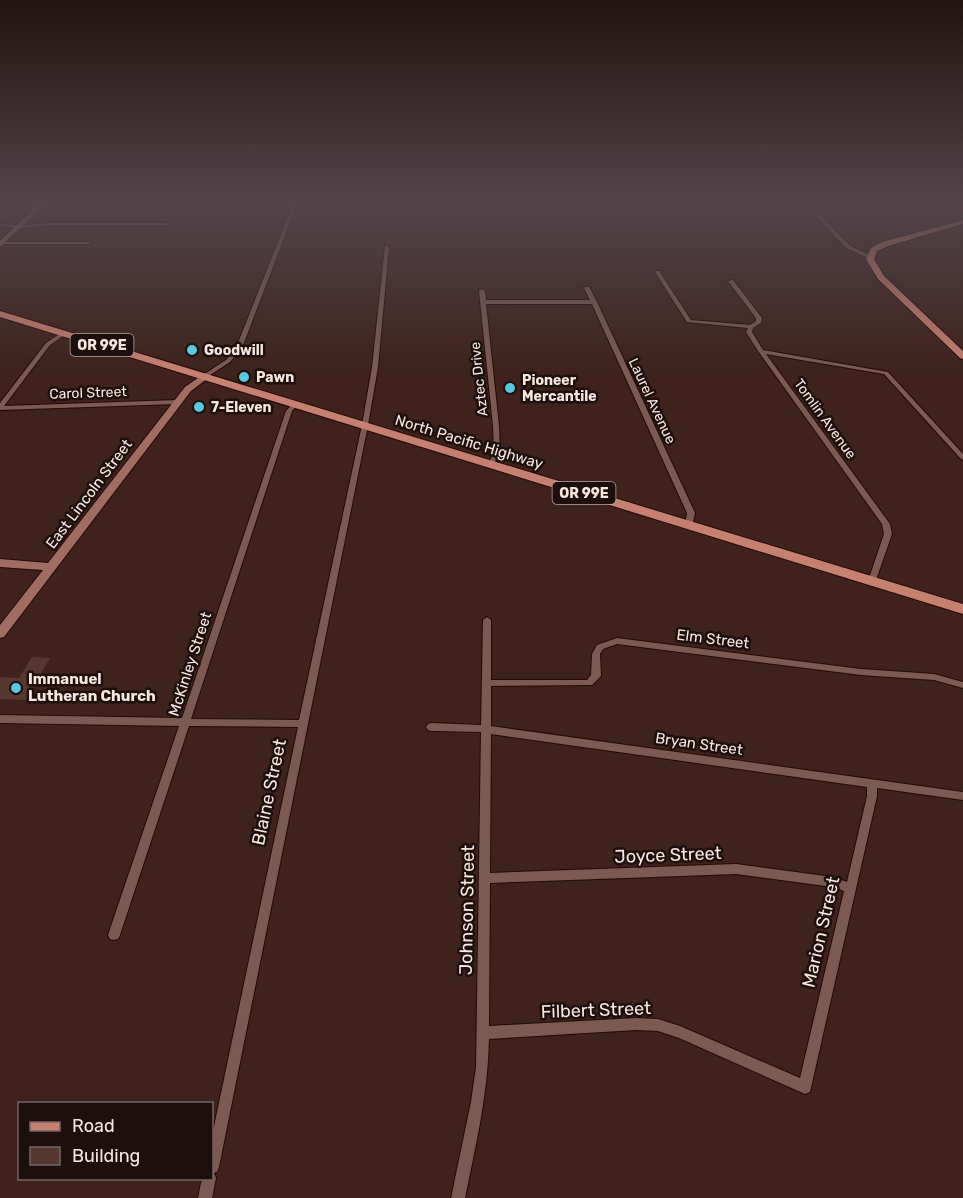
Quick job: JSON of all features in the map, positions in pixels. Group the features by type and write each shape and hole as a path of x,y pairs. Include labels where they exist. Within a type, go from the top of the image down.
{"main road":[{"path":"871,260 873,268 963,356"},
{"name":"North Pacific Highway","path":"0,314 963,609"}],"street":[{"path":"205,376 235,354 273,260"},
{"name":"Blaine Street","path":"213,1162 365,425 375,367 386,260"},
{"path":"657,272 689,321 751,327"},
{"name":"Tomlin Avenue","path":"731,281 759,318 759,322 751,327 749,332 761,351 886,524 888,534 872,581"},
{"name":"Laurel Avenue","path":"587,288 691,513 689,525"},
{"name":"Aztec Drive","path":"482,291 497,453 491,464"},
{"path":"484,302 594,302"},
{"path":"0,408 53,339 64,333"},
{"path":"761,351 884,372 963,458"},
{"name":"East Lincoln Street","path":"0,634 177,402 193,384 205,376"},
{"name":"Carol Street","path":"0,408 177,402"},
{"name":"McKinley Street","path":"114,935 289,411 295,404"},
{"path":"0,563 51,567"},
{"name":"Johnson Street","path":"458,1198 478,1102 483,1033 487,620"},
{"name":"Elm Street","path":"488,683 589,682 596,676 596,654 600,647 617,641 872,674 934,677 963,685"},
{"path":"0,719 184,724 303,724"},
{"name":"Bryan Street","path":"431,728 487,730 963,796"},
{"name":"Marion Street","path":"805,1087 872,796 872,784"},
{"name":"Joyce Street","path":"485,878 736,869 833,882 849,888"},
{"name":"Filbert Street","path":"483,1033 636,1024 658,1025 805,1087"},
{"path":"205,1198 209,1180"}],"building":[{"name":"Immanuel Lutheran Church","path":"32,657 50,658 26,700 0,699 0,677 19,678"}],"place":[{"name":"Goodwill","path":"192,350"},
{"name":"Pawn","path":"244,377"},
{"name":"Pioneer Mercantile","path":"510,388"},
{"name":"7-Eleven","path":"199,407"},
{"name":"Immanuel Lutheran Church","path":"16,688"}]}
